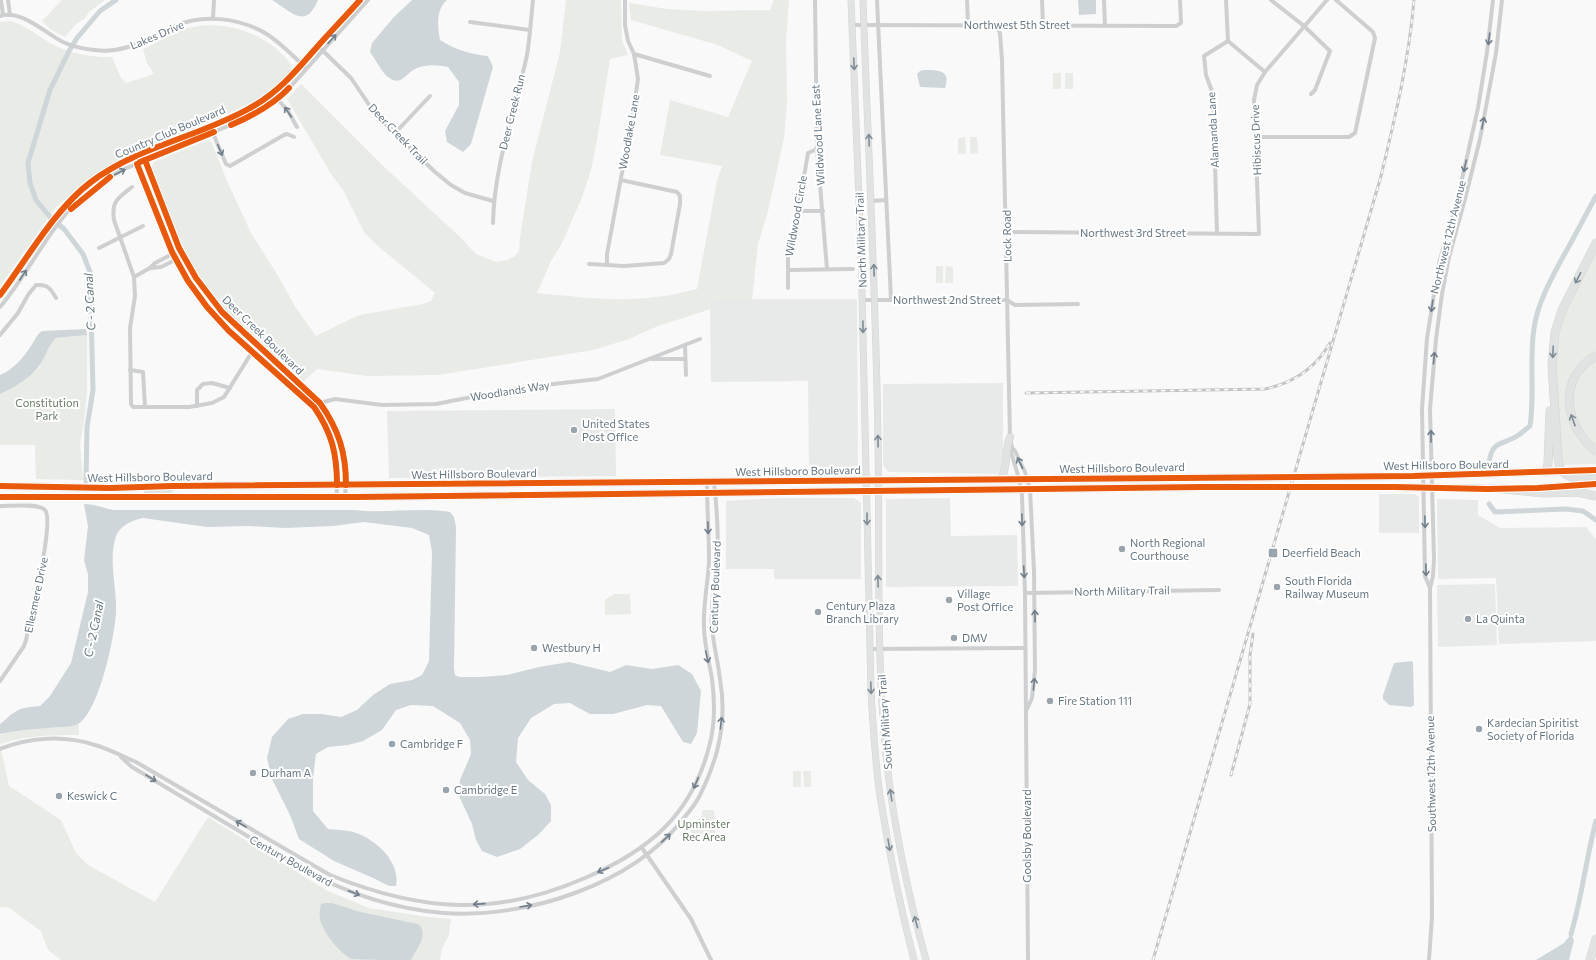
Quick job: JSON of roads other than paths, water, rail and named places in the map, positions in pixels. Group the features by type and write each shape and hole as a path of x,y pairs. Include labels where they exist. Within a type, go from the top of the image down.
{"highway":[{"path":"1546,472 1548,464 1554,337 1560,315 1596,243"},
{"path":"1596,356 1584,365 1575,376 1570,389 1569,400 1571,415 1578,431 1587,443 1596,451"},
{"path":"1552,366 1558,458 1560,468 1562,472 1574,478 1596,478"},
{"path":"1504,489 1544,493 1577,492 1596,496"},
{"path":"1590,960 1596,939"}],"main road":[{"path":"1001,479 1007,467 1007,445 1010,437"},
{"name":"West Hillsboro Boulevard","path":"0,486 102,488 172,486 1424,476 1596,470"},
{"path":"1219,487 1231,484 1237,477"},
{"path":"1125,488 1141,478"},
{"path":"534,495 545,490 549,483"},
{"path":"552,495 556,488 562,483"},
{"name":"West Hillsboro Boulevard","path":"0,497 345,497 1219,487 1504,489 1596,484"},
{"path":"142,497 147,493 168,490 172,486"}],"street":[{"path":"1,0 1,16"},
{"path":"8,0 10,15"},
{"path":"213,18 214,0"},
{"name":"Country Club Boulevard","path":"0,295 78,193 103,174 134,157 250,108 272,93 286,82 360,0"},
{"name":"Country Club Boulevard","path":"65,211 107,179 145,160 258,112 277,99 368,0"},
{"name":"Deer Creek Run","path":"493,223 493,201 500,159 527,54 533,0"},
{"name":"Woodlake Lane","path":"607,265 638,79 634,54 628,41 625,25 625,0"},
{"name":"Wildwood Lane East","path":"815,0 817,150 827,269"},
{"name":"North Military Trail","path":"851,0 863,300 866,480"},
{"name":"North Military Trail","path":"863,0 875,300 878,480"},
{"path":"877,0 891,300"},
{"path":"967,0 968,25"},
{"path":"1042,0 1043,25"},
{"path":"1104,0 1105,26"},
{"name":"Northwest 5th Street","path":"852,25 1176,26 1182,22 1180,0"},
{"path":"1226,0 1228,41 1265,72"},
{"path":"1271,0 1304,26 1330,51 1315,90 1311,94"},
{"name":"Hibiscus Drive","path":"1259,234 1254,100 1257,85 1265,72 1327,0"},
{"path":"1256,137 1350,137 1355,133 1375,38 1373,32 1336,0"},
{"name":"Northwest 12th Avenue","path":"1424,476 1422,409 1433,297 1439,263 1458,197 1477,114 1487,52 1493,0"},
{"name":"Northwest 12th Avenue","path":"1431,475 1431,391 1442,294 1449,257 1478,145 1496,53 1502,0"},
{"name":"Lakes Drive","path":"1,16 10,15 35,24 64,42 82,49 102,51 118,50 140,43 172,27 191,21 213,18 246,23 266,34 306,68"},
{"path":"470,22 530,30"},
{"name":"Lock Road","path":"996,26 1000,33 1002,60 1007,232 1010,437 1012,448 1011,452 1019,479"},
{"name":"Alamanda Lane","path":"1217,233 1213,94 1206,75 1204,56 1228,41"},
{"name":"Deer Creek Trail","path":"318,46 351,78 376,115 451,185 466,193 493,201"},
{"path":"1487,52 1496,53"},
{"path":"634,54 710,76"},
{"path":"272,93 288,111 297,127"},
{"path":"395,133 430,96"},
{"path":"210,126 226,164 230,166 284,135 294,137"},
{"name":"Wildwood Circle","path":"788,288 788,252 798,211 808,153 817,150"},
{"name":"Deer Creek Boulevard","path":"142,153 180,250 196,278 222,312 320,403 332,421 340,436 345,460 345,497"},
{"name":"Deer Creek Boulevard","path":"134,157 173,254 188,281 207,307 229,331 314,407 330,435 336,462 337,497"},
{"path":"103,174 107,179"},
{"path":"589,264 624,266 664,263 669,259 671,254 680,204 680,196 673,190 621,180"},
{"path":"132,187 118,198 114,205 113,212 114,220 134,277 135,296 130,328 131,404 133,407 197,406 212,403 224,397 252,352"},
{"path":"871,201 886,200"},
{"path":"798,211 823,211"},
{"path":"99,248 143,226"},
{"name":"Country Club Boulevard","path":"0,307 14,289 51,229"},
{"name":"Northwest 3rd Street","path":"1007,232 1259,234"},
{"path":"134,277 150,268 155,263 180,250"},
{"path":"150,268 161,267 183,256"},
{"path":"788,270 853,269"},
{"path":"0,335 18,313 28,295 36,285 43,284 50,288 56,298"},
{"name":"Northwest 2nd Street","path":"863,300 1007,300 1016,305 1078,304"},
{"name":"Woodlands Way","path":"314,407 320,403 336,399 382,405 436,404 518,388 598,379 700,339"},
{"path":"685,345 686,375"},
{"path":"649,359 685,359"},
{"path":"130,370 143,372 145,407"},
{"path":"197,406 197,390 203,384 212,383 230,388"},
{"name":"Lock Road","path":"1012,448 1015,451 1028,479 1030,489"},
{"name":"Southwest 12th Avenue","path":"1429,960 1432,916 1430,588 1433,576 1434,559 1431,475"},
{"name":"Southwest 12th Avenue","path":"1424,476 1426,576 1430,588"},
{"path":"1019,479 1021,490"},
{"name":"South Military Trail","path":"866,480 874,745 880,796 894,877 914,960"},
{"name":"South Military Trail","path":"878,480 880,649 885,744 890,794 905,875 926,960"},
{"name":"Century Boulevard","path":"0,749 24,742 57,739 79,741 95,745 136,762 330,875 361,887 407,900 478,905 537,896 571,885 611,867 642,848 670,822 692,793 709,748 712,736 714,699 704,625 708,562 707,493 711,482"},
{"name":"Century Boulevard","path":"120,756 132,767 316,877 358,895 406,908 441,912 476,913 538,904 583,889 614,875 647,855 677,827 699,797 717,751 720,738 722,698 712,625 717,564 716,493 711,482"},
{"name":"Goolsby Boulevard","path":"1026,711 1032,698 1035,670 1035,592 1030,489"},
{"name":"Goolsby Boulevard","path":"1021,490 1025,592 1028,960"},
{"name":"Ellesmere Drive","path":"0,506 38,506 45,510 48,516 44,557 26,640 24,646 0,681"},
{"name":"North Military Trail","path":"1025,592 1219,590"},
{"path":"870,649 1025,648"},
{"path":"642,848 691,919 711,960"}],"water":[{"path":"272,0 318,0 308,15 303,17 291,13"},
{"path":"412,0 447,0 443,4 438,19 440,40 463,51 488,56 493,67 471,144 463,152 447,142 445,131 459,105 459,82 448,67 432,65 421,67 413,70 404,78 397,81 388,77 383,72 370,52 372,43 394,17"},
{"path":"1078,0 1096,0 1096,14 1079,15"},
{"path":"923,70 933,70 945,74 947,82 945,88 920,87 917,74"},
{"path":"86,329 87,335 56,338 41,363 30,375 20,383 0,394 0,375 9,370 21,359 42,331"},
{"path":"84,504 95,505 113,510 426,510 450,512 454,517 456,527 455,675 459,677 481,677 507,675 539,667 569,662 610,672 626,665 652,669 678,665 692,674 701,691 697,733 691,744 683,742 661,706 647,705 613,714 590,714 570,703 554,704 531,718 518,738 516,762 528,780 545,794 551,805 551,821 538,835 520,849 497,857 482,851 476,840 472,824 459,796 460,780 471,754 470,740 460,723 433,706 411,705 396,710 382,730 363,741 348,745 328,747 316,754 313,778 313,811 328,829 350,831 361,835 378,845 385,852 394,868 396,886 389,886 334,861 299,839 290,815 272,779 267,758 272,737 288,719 303,714 321,714 341,717 357,710 373,695 390,684 412,680 422,675 429,661 432,552 429,535 412,528 364,522 333,526 285,528 248,526 207,527 143,518 135,520 123,526 116,536 113,554 116,612 113,638 99,690 86,717 78,724 68,727 0,734 0,724 11,715 21,709 40,706 50,696 71,663 88,592 88,574 84,560 88,526"},
{"path":"1412,661 1414,705 1411,707 1389,705 1383,699 1383,695 1394,663"},
{"path":"332,903 360,912 418,924 423,932 419,947 411,960 352,959 338,948 328,936 321,924 320,908 321,904"},
{"path":"1571,934 1574,940 1569,960 1536,960 1564,943"}],"waterway":[{"name":"C - 2 Canal","path":"86,481 87,427 93,390 90,272 83,254 64,229 50,217 36,200 30,183 28,163 50,90 69,51 77,38 100,11 116,0"},
{"path":"1489,463 1492,450 1495,447 1517,436 1530,426 1532,402 1532,353 1536,318 1550,282 1596,196"},
{"path":"1489,504 1495,512 1566,509 1583,511 1596,520"},
{"path":"1571,934 1596,821"}],"railway":[{"path":"1153,960 1381,176 1405,67 1414,0"},
{"path":"1026,393 1265,389 1285,383 1303,374 1318,360 1330,343"},
{"path":"1231,775 1250,704 1250,655 1253,634"}],"place":[{"name":"United States Post Office","path":"574,430"},
{"name":"North Regional Courthouse","path":"1122,549"},
{"name":"Deerfield Beach","path":"1273,553"},
{"name":"South Florida Railway Museum","path":"1277,587"},
{"name":"Village Post Office","path":"949,600"},
{"name":"Century Plaza Branch Library","path":"818,612"},
{"name":"La Quinta","path":"1468,619"},
{"name":"DMV","path":"954,638"},
{"name":"Westbury H","path":"534,648"},
{"name":"Fire Station 111","path":"1050,701"},
{"name":"Kardecian Spiritist Society of Florida","path":"1479,729"},
{"name":"Cambridge F","path":"392,744"},
{"name":"Durham A","path":"253,773"},
{"name":"Cambridge E","path":"446,790"},
{"name":"Keswick C","path":"59,796"}],"park label":[{"name":"Constitution Park","path":"47,409"},
{"name":"Upminster Rec Area","path":"704,830"}]}
